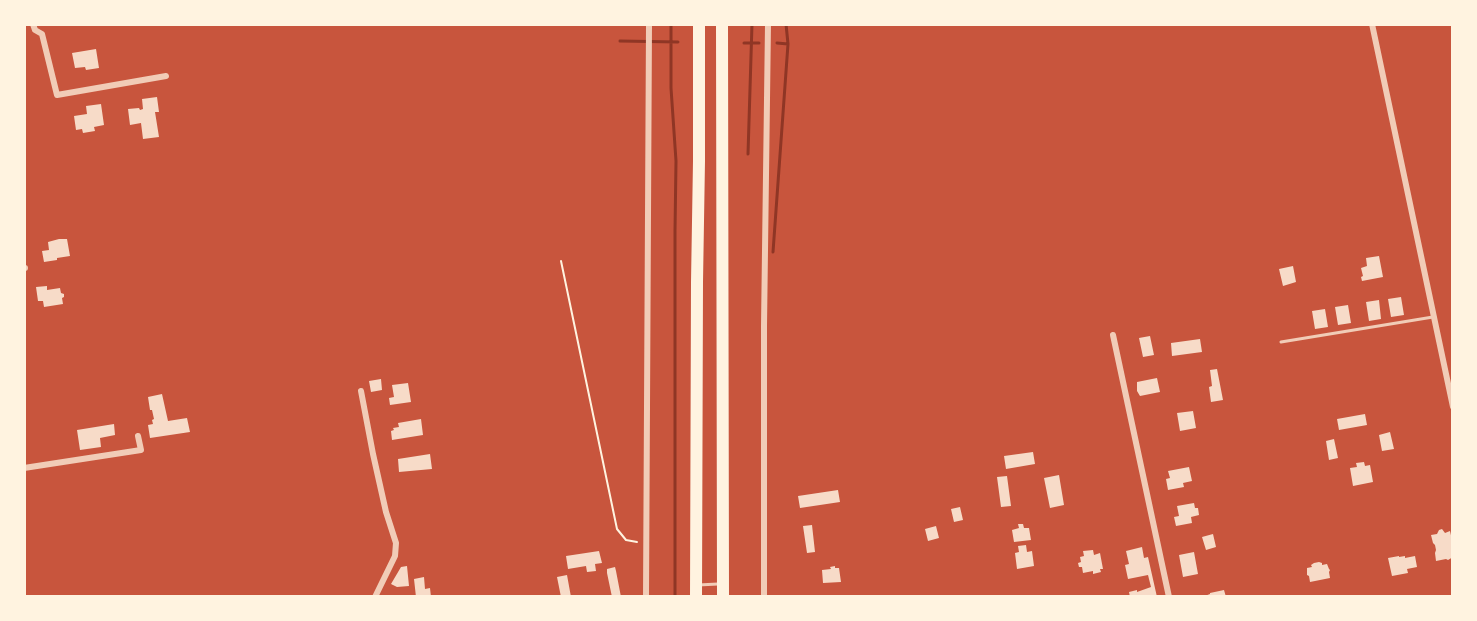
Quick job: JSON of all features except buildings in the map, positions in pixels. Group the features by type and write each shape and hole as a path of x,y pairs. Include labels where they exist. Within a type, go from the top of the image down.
{"highway":[{"path":"696,591 699,24"},
{"path":"722,24 723,591"}],"street":[{"path":"33,24 35,30 42,34 57,94 166,76"},
{"path":"646,597 649,24"},
{"path":"764,597 764,326 768,24"},
{"path":"1372,24 1453,407"},
{"path":"1113,335 1169,597"},
{"path":"361,391 386,512 396,543 394,556 375,597"},
{"path":"24,468 141,450 138,436"}],"lane":[{"path":"1281,342 1434,316"},
{"path":"696,591 723,591"}],"path":[{"path":"561,261 617,529 626,540 646,544"}],"waterway":[{"path":"671,24 671,88 676,161 675,597"},
{"path":"748,154 752,24"},
{"path":"773,252 788,44 786,24"},
{"path":"620,41 678,42"},
{"path":"744,43 759,43"},
{"path":"777,43 788,44"}]}
